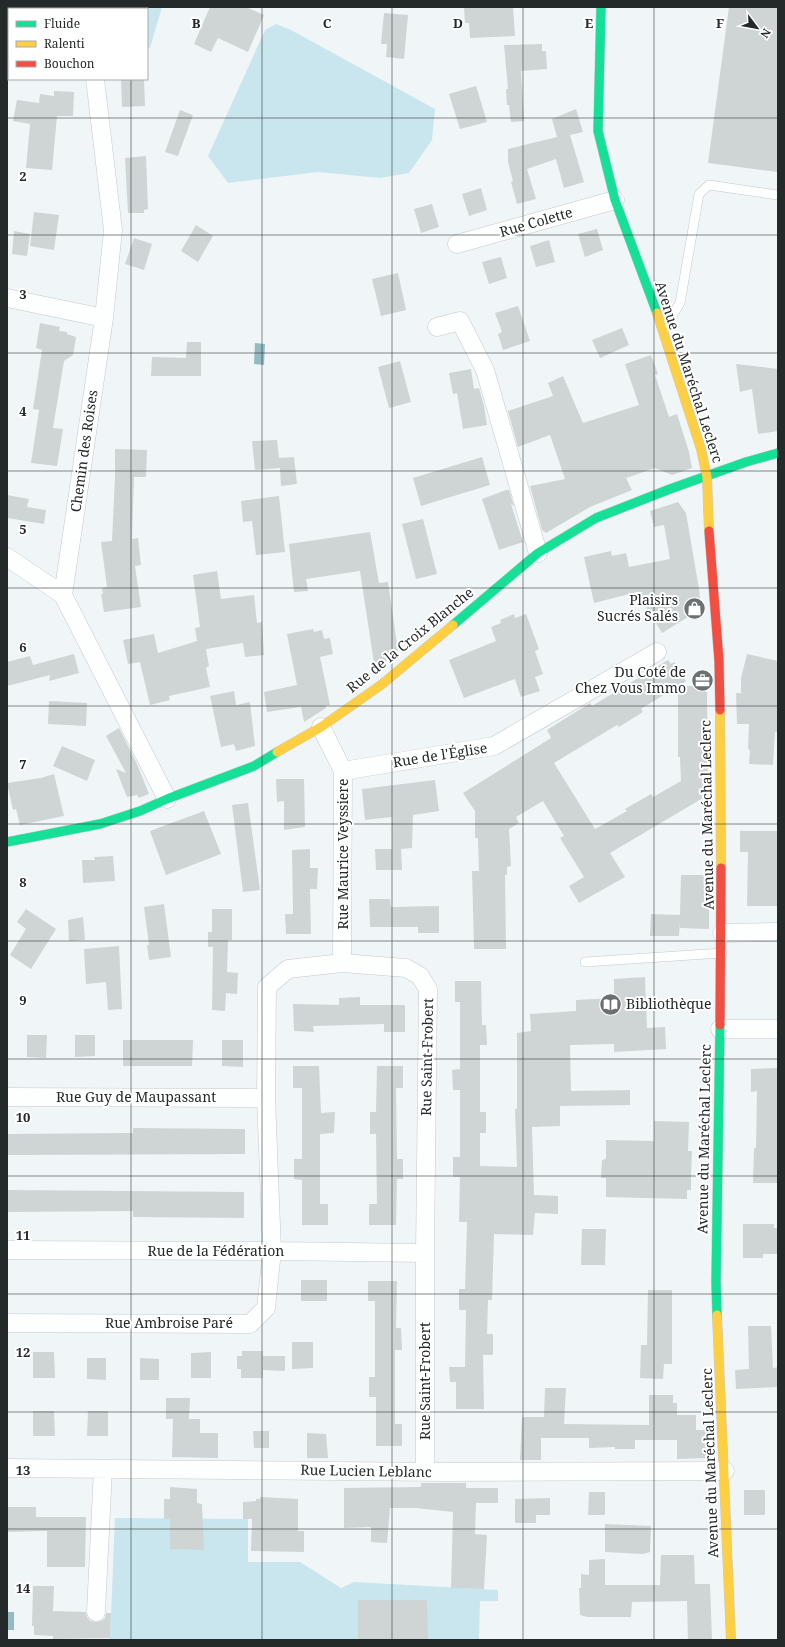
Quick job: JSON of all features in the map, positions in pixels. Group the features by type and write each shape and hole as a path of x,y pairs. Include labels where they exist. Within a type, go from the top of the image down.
{"street":[{"name":"Avenue du Maréchal Leclerc","path":"601,7 598,131 615,200 663,330 701,449 707,477 707,507 719,661 722,952 716,1282 731,1640"},
{"name":"Chemin des Roises","path":"62,595 104,318 112,230 95,80"},
{"name":"Rue Colette","path":"457,244 615,200"},
{"path":"7,298 104,318"},
{"path":"437,327 460,321 485,370 538,553"},
{"name":"Rue de la Croix Blanche","path":"7,842 100,824 140,811 167,799 254,766 321,727 381,686 538,553 596,518 670,489 746,462 778,453"},
{"path":"7,557 62,595 167,799"},
{"name":"Rue de l'Église","path":"343,771 494,746 657,652"},
{"name":"Rue Maurice Veyssiere","path":"321,727 343,771 342,963"},
{"path":"722,934 778,932"},
{"name":"Rue Saint-Frobert","path":"272,1251 266,1098 267,987 288,969 342,963 406,968 420,976 428,989 425,1253 425,1472"},
{"path":"720,1029 778,1029"},
{"name":"Rue Guy de Maupassant","path":"7,1097 266,1098"},
{"name":"Rue de la Fédération","path":"7,1250 425,1253"},
{"name":"Rue Ambroise Paré","path":"7,1323 250,1324 266,1308 272,1251"},
{"name":"Rue Lucien Leblanc","path":"7,1468 425,1472 725,1471"},
{"path":"96,1612 103,1469"}],"lane":[{"path":"663,330 680,302 699,194 709,185 778,195"},
{"path":"584,962 722,952"}],"shaded area":[{"path":"162,7 150,48 148,47 148,8 22,8"},
{"path":"276,24 291,30 435,109 432,140 409,173 380,178 318,172 228,183 208,156 265,30"},
{"path":"255,343 265,344 264,365 254,364"},
{"path":"115,1518 248,1519 248,1562 300,1562 341,1588 354,1582 498,1590 498,1601 480,1601 479,1640 7,1640 110,1639"},
{"path":"7,1612 14,1612 14,1630 7,1630"}],"building":[{"path":"210,7 246,7 264,15 248,52 218,38 211,52 194,44"},
{"path":"464,7 513,7 515,36 470,38 469,23 465,23"},
{"path":"729,7 778,7 778,172 708,163"},
{"path":"384,13 408,15 404,59 386,57 387,44 381,44"},
{"path":"542,44 542,51 546,51 547,69 521,71 524,121 511,122 509,105 507,105 506,89 508,89 504,45"},
{"path":"121,80 144,80 145,106 122,107"},
{"path":"476,86 487,122 460,129 449,94"},
{"path":"54,91 74,92 73,116 57,116 52,170 26,168 30,124 13,121 17,100 39,103 40,94 54,96"},
{"path":"576,109 583,132 570,135 584,182 564,188 556,159 527,169 536,199 517,204 511,182 513,181 508,162 508,149 557,137 552,119"},
{"path":"180,110 193,115 178,156 165,152"},
{"path":"146,156 148,209 144,210 144,213 128,213 125,158"},
{"path":"481,188 487,210 469,216 462,194"},
{"path":"432,204 439,227 421,233 414,209"},
{"path":"34,212 59,215 54,250 30,246"},
{"path":"196,225 213,236 198,262 181,251"},
{"path":"597,229 603,250 585,257 578,234"},
{"path":"14,231 30,234 27,256 12,254"},
{"path":"134,238 152,244 144,270 125,264"},
{"path":"549,240 555,262 536,267 530,246"},
{"path":"501,257 507,278 489,284 482,262"},
{"path":"398,273 406,310 381,316 372,279"},
{"path":"518,306 530,341 503,350 498,334 502,332 495,313"},
{"path":"40,323 60,327 59,331 67,332 67,334 76,337 73,355 64,361 53,428 63,429 57,466 31,463 39,410 33,409 42,350 36,348"},
{"path":"622,328 629,345 600,358 592,340"},
{"path":"187,342 201,342 201,376 151,376 152,357 186,358"},
{"path":"651,355 658,374 655,375 669,417 677,414 689,452 692,468 672,475 655,468 626,478 632,490 590,507 546,533 542,530 530,486 565,479 550,435 518,447 508,411 553,396 548,383 563,376 583,423 639,405 625,364"},
{"path":"400,361 411,402 389,408 378,367"},
{"path":"736,364 778,369 778,431 758,434 752,389 740,392"},
{"path":"471,369 474,389 479,388 487,425 463,429 457,393 453,394 449,373"},
{"path":"277,440 279,458 294,457 297,484 281,486 280,468 255,470 252,441"},
{"path":"115,449 147,450 146,477 134,477 132,539 138,538 141,565 135,566 141,607 104,612 101,594 103,594 102,588 107,587 101,542 112,541"},
{"path":"482,457 490,485 421,506 413,478"},
{"path":"509,490 514,506 511,504 523,542 499,550 482,499"},
{"path":"7,495 29,499 27,507 46,510 44,524 7,518"},
{"path":"279,496 285,552 256,555 252,521 243,522 241,501"},
{"path":"678,502 686,513 701,609 662,633 637,592 594,603 584,557 611,551 612,556 626,553 629,567 670,559 664,525 654,527 650,511"},
{"path":"423,519 437,574 416,579 402,524"},
{"path":"370,532 379,583 388,582 398,651 375,670 360,571 306,579 308,591 294,592 289,544"},
{"path":"217,571 221,599 254,595 257,623 262,622 264,655 245,657 243,643 206,649 209,666 206,668 210,687 169,696 170,700 150,705 140,662 128,664 123,640 154,634 158,653 197,641 195,628 200,627 193,575"},
{"path":"514,614 515,618 526,614 539,649 535,651 543,674 535,677 540,691 521,697 515,679 464,698 449,660 496,641 491,627 501,623 500,620"},
{"path":"313,629 314,632 322,630 324,639 330,638 333,654 320,657 330,705 325,706 326,708 304,722 301,707 267,712 264,692 297,685 287,634"},
{"path":"74,654 79,673 49,681 50,675 7,686 7,662 30,656 33,665"},
{"path":"747,654 778,661 778,732 775,732 773,765 749,764 749,724 737,724 736,693 741,693 741,678"},
{"path":"668,660 671,664 674,662 686,681 680,686 705,686 707,692 708,795 610,853 625,877 579,903 569,886 584,877 560,838 564,836 543,801 516,817 519,823 509,829 511,866 507,867 507,875 505,875 506,949 474,949 472,871 479,871 478,838 475,838 475,811 463,793 551,738 547,730 590,703 592,706","holes":["678,686 678,757 680,757 681,781 653,797 651,794 625,809 627,811 595,829 554,763 617,725 619,727 643,712 641,709"]},
{"path":"234,691 236,705 250,702 255,746 236,751 234,744 221,747 210,696"},
{"path":"49,701 87,703 86,726 48,724"},
{"path":"119,728 137,764 149,794 139,798 137,795 127,797 116,769 126,773 106,736"},
{"path":"62,746 95,760 87,781 53,766"},
{"path":"54,774 64,816 20,825 16,809 13,810 7,783 41,778"},
{"path":"276,779 304,779 305,827 284,830 284,801 277,802"},
{"path":"435,780 439,811 413,815 412,848 401,849 402,870 376,870 375,849 392,849 392,817 365,820 362,789"},
{"path":"248,803 260,890 243,892 232,805"},
{"path":"204,811 221,854 166,875 150,831"},
{"path":"740,831 778,831 778,906 747,906 748,852 740,852"},
{"path":"310,849 310,868 318,868 317,889 310,889 311,934 286,934 285,914 293,914 292,850"},
{"path":"113,856 115,881 83,883 82,860 95,860 94,857"},
{"path":"681,875 709,875 709,929 680,928 680,922 679,936 650,936 651,914 680,915"},
{"path":"369,899 390,899 391,907 439,906 439,933 418,933 418,927 370,927"},
{"path":"164,904 171,957 149,960 147,945 149,945 144,907"},
{"path":"26,909 56,929 31,969 10,955 26,929 17,922"},
{"path":"212,909 232,909 232,940 228,940 227,972 238,973 237,994 226,993 225,1011 212,1010 213,947 208,947 208,932 212,932"},
{"path":"83,917 85,940 69,941 68,920"},
{"path":"119,946 122,1009 108,1010 106,982 86,984 84,949"},
{"path":"645,977 647,1028 665,1027 666,1049 614,1052 614,1044 570,1045 571,1091 630,1090 630,1105 560,1106 560,1126 532,1127 534,1195 558,1196 558,1214 535,1213 533,1235 494,1234 492,1300 488,1300 487,1334 493,1334 493,1355 483,1355 484,1409 456,1409 456,1382 450,1382 449,1367 465,1367 466,1310 459,1310 459,1289 465,1289 467,1222 459,1222 460,1177 453,1177 453,1157 460,1157 460,1090 453,1090 452,1070 460,1069 460,1002 455,1002 455,981 481,981 482,1025 486,1025 487,1045 480,1045 480,1112 486,1112 486,1133 480,1133 480,1166 517,1167 515,1109 517,1109 517,1033 531,1031 530,1014 576,1011 576,1000 614,998 614,979"},
{"path":"360,997 360,1005 405,1005 405,1032 384,1032 384,1024 313,1026 314,1032 294,1031 293,1004 339,1005 339,998"},
{"path":"27,1035 47,1035 46,1058 27,1057"},
{"path":"75,1035 95,1035 95,1056 75,1057"},
{"path":"123,1040 193,1040 192,1066 123,1066"},
{"path":"222,1040 243,1040 243,1067 222,1066"},
{"path":"293,1066 319,1066 321,1113 335,1112 334,1133 320,1134 320,1204 328,1204 328,1225 302,1225 302,1180 294,1179 294,1159 302,1159 302,1088 293,1088"},
{"path":"377,1066 403,1066 403,1088 396,1088 397,1159 403,1159 403,1179 397,1179 396,1225 369,1225 369,1204 377,1204 376,1134 370,1134 370,1112 376,1112"},
{"path":"778,1068 778,1183 753,1183 754,1148 756,1148 757,1091 751,1092 751,1069"},
{"path":"654,1121 689,1122 688,1151 692,1151 691,1190 687,1190 687,1199 606,1197 606,1178 601,1178 602,1160 606,1159 606,1140 654,1141"},
{"path":"133,1128 245,1129 245,1154 7,1155 7,1134 133,1133"},
{"path":"7,1190 244,1192 244,1218 133,1217 133,1211 7,1212"},
{"path":"743,1224 774,1224 774,1228 778,1228 778,1254 763,1254 763,1258 743,1258"},
{"path":"582,1229 606,1229 605,1265 581,1265"},
{"path":"301,1280 327,1280 327,1301 301,1301"},
{"path":"368,1281 397,1281 396,1328 401,1328 402,1350 395,1350 395,1424 402,1424 402,1446 376,1446 376,1397 369,1397 369,1377 375,1377 375,1301 368,1301"},
{"path":"648,1290 672,1290 672,1364 664,1364 663,1379 640,1378 641,1345 647,1345"},
{"path":"748,1326 771,1326 773,1368 778,1367 778,1387 736,1389 735,1370 749,1369"},
{"path":"292,1342 313,1342 313,1368 292,1369"},
{"path":"242,1351 263,1351 263,1356 285,1356 285,1371 263,1370 263,1378 241,1378 241,1369 237,1369 237,1356 242,1356"},
{"path":"33,1352 54,1352 55,1378 33,1378"},
{"path":"211,1352 211,1378 191,1378 191,1353"},
{"path":"87,1358 106,1358 106,1380 87,1379"},
{"path":"140,1358 159,1359 159,1380 140,1380"},
{"path":"545,1388 566,1388 564,1424 649,1425 649,1395 673,1395 673,1403 677,1403 677,1415 696,1415 696,1430 710,1430 711,1454 707,1458 677,1459 677,1440 635,1440 635,1449 615,1449 615,1447 589,1448 589,1438 541,1438 541,1460 520,1460 522,1417 544,1417"},
{"path":"166,1398 190,1398 189,1419 200,1419 200,1433 218,1433 218,1458 172,1457 173,1419 166,1419"},
{"path":"33,1411 54,1411 55,1436 33,1436"},
{"path":"88,1411 108,1411 108,1436 87,1436"},
{"path":"253,1431 269,1431 269,1448 254,1448"},
{"path":"307,1433 326,1434 328,1458 307,1458"},
{"path":"421,1483 466,1483 466,1488 498,1488 498,1503 476,1503 475,1534 487,1535 484,1589 451,1588 453,1512 416,1508 390,1508 387,1543 371,1542 371,1527 344,1528 344,1488 421,1487"},
{"path":"170,1487 197,1489 197,1503 202,1504 204,1550 170,1549 170,1519 164,1519 164,1499 170,1499"},
{"path":"744,1490 765,1490 765,1515 744,1515"},
{"path":"589,1492 605,1492 605,1515 588,1515"},
{"path":"260,1497 298,1499 298,1531 304,1531 304,1552 251,1551 252,1519 243,1519 243,1502 256,1501 256,1499 260,1499"},
{"path":"550,1498 550,1515 536,1515 536,1523 515,1523 515,1499"},
{"path":"7,1507 36,1507 36,1517 86,1517 85,1567 47,1567 47,1531 7,1532"},
{"path":"605,1524 651,1526 650,1552 643,1554 605,1552"},
{"path":"661,1555 694,1555 695,1584 710,1584 712,1640 688,1640 687,1601 632,1602 631,1617 587,1617 580,1615 579,1588 581,1588 581,1574 589,1575 589,1560 605,1559 605,1585 660,1585"},
{"path":"33,1586 54,1586 53,1611 86,1612 90,1621 96,1622 105,1618 106,1613 111,1613 110,1638 53,1639 53,1636 34,1635 34,1626 32,1626"},
{"path":"358,1600 427,1600 428,1640 358,1640"}],"traffic: fast":[{"path":"601,7 598,131 615,200 657,313"},
{"path":"453,625 538,553 596,518 670,489 746,462 778,453"},
{"path":"7,842 100,824 140,811 167,799 254,766 277,752"},
{"path":"717,1315 716,1282 720,1025"}],"traffic: slow":[{"path":"657,313 701,449 707,477 709,531"},
{"path":"277,752 321,727 381,685 453,625"},
{"path":"720,710 721,868"},
{"path":"717,1315 731,1640"}],"traffic: jam":[{"path":"709,531 719,661 720,710"},
{"path":"720,1025 721,868"}],"place":[{"name":"Plaisirs Sucrés Salés","path":"694,608"},
{"name":"Du Coté de Chez Vous Immo","path":"702,680"},
{"name":"Bibliothèque","path":"611,1004"}]}
